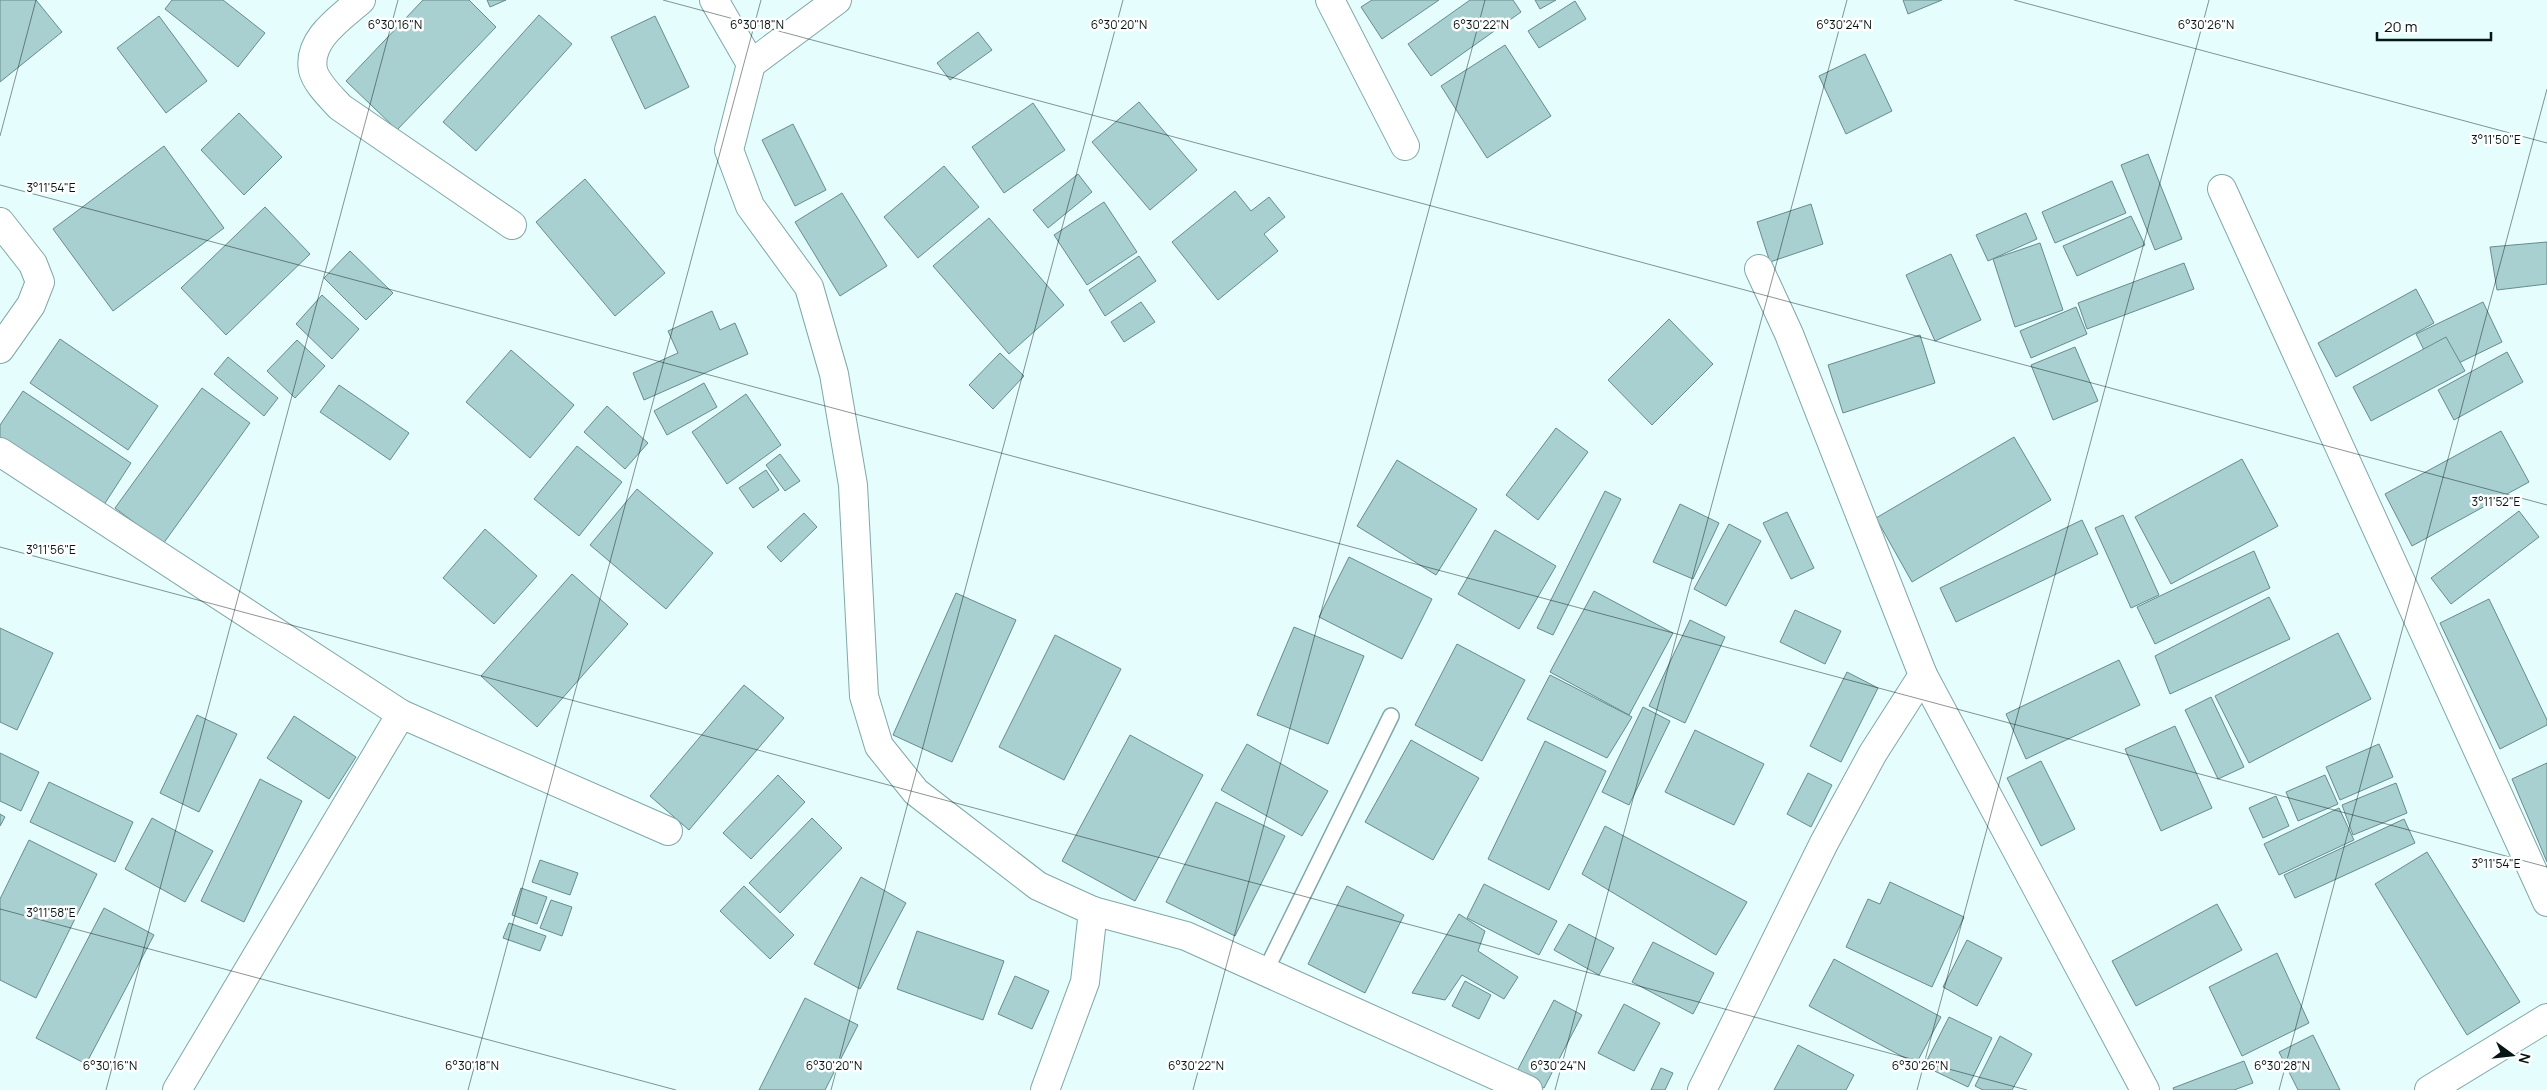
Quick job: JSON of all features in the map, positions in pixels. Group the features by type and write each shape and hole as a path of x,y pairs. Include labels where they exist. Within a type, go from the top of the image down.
{"street":[{"path":"361,0 326,30 314,50 313,70 327,93 340,107 512,225"},
{"path":"714,0 751,64"},
{"path":"837,0 751,64 729,150 750,206 809,287 834,374 853,485 864,696 879,746 916,792 1038,886 1093,911 1186,936 1528,1090"},
{"path":"1332,1 1405,146"},
{"path":"2222,189 2547,902"},
{"path":"0,222 33,264 40,282 31,305 0,349"},
{"path":"1759,269 1789,334 1923,675 2145,1090"},
{"path":"0,452 401,714 668,832"},
{"path":"1702,1090 1824,843 1873,753 1923,675"},
{"path":"177,1090 401,714"},
{"path":"1045,1090 1085,982 1093,911"},
{"path":"2429,1090 2547,1018"}],"lane":[{"path":"1265,972 1390,716"}],"building":[{"path":"0,0 36,0 62,32 0,82"},
{"path":"172,0 223,0 265,33 238,67 165,9"},
{"path":"423,0 469,0 496,27 397,130 346,81"},
{"path":"487,0 506,0 490,7"},
{"path":"1372,0 1439,0 1382,39 1361,7"},
{"path":"1470,0 1513,0 1521,12 1431,76 1408,44"},
{"path":"1535,0 1556,0 1540,9"},
{"path":"1903,0 1942,0 1908,14"},
{"path":"1575,1 1586,19 1539,48 1528,31"},
{"path":"539,15 572,44 476,151 443,122"},
{"path":"159,16 207,81 166,113 117,48"},
{"path":"655,16 689,87 645,109 611,37"},
{"path":"978,32 992,50 950,80 937,63"},
{"path":"1505,45 1551,116 1487,158 1441,86"},
{"path":"1865,54 1892,111 1846,134 1819,76"},
{"path":"1139,102 1197,170 1150,210 1092,142"},
{"path":"1033,103 1065,150 1004,193 972,147"},
{"path":"239,113 282,157 244,195 201,150"},
{"path":"793,124 826,190 795,206 762,140"},
{"path":"164,146 224,228 113,311 53,229"},
{"path":"2148,154 2182,239 2155,250 2121,165"},
{"path":"944,166 979,207 918,258 884,217"},
{"path":"1078,174 1092,192 1048,228 1033,210"},
{"path":"585,179 665,273 615,316 536,222"},
{"path":"2112,181 2126,213 2055,243 2042,212"},
{"path":"1235,191 1251,211 1269,197 1285,217 1264,234 1278,251 1218,300 1172,242"},
{"path":"842,193 887,266 840,296 795,222"},
{"path":"1104,202 1137,252 1087,285 1054,235"},
{"path":"1811,204 1823,244 1770,262 1757,222"},
{"path":"265,207 310,254 226,335 181,288"},
{"path":"2026,213 2037,239 1988,261 1976,235"},
{"path":"2131,216 2145,245 2077,276 2063,246"},
{"path":"989,218 1064,305 1009,354 933,266"},
{"path":"2547,242 2547,284 2497,290 2490,247"},
{"path":"2040,243 2063,310 2015,327 1993,259"},
{"path":"350,251 393,293 366,320 324,278"},
{"path":"1951,254 1981,320 1935,341 1906,275"},
{"path":"1139,256 1156,281 1105,316 1089,290"},
{"path":"2184,263 2194,289 2087,329 2078,303"},
{"path":"2416,289 2434,323 2336,377 2318,343"},
{"path":"322,295 359,329 332,359 296,324"},
{"path":"1141,302 1155,322 1124,342 1111,322"},
{"path":"2483,302 2502,342 2436,374 2416,334"},
{"path":"2076,307 2087,334 2031,358 2020,331"},
{"path":"712,311 720,330 735,323 748,354 644,400 633,373 678,353 668,331"},
{"path":"1669,319 1713,364 1652,425 1608,380"},
{"path":"1920,335 1935,383 1843,413 1828,365"},
{"path":"2446,337 2465,371 2371,421 2353,387"},
{"path":"60,339 158,406 128,450 30,383"},
{"path":"297,340 325,366 295,398 267,371"},
{"path":"2075,347 2098,401 2053,420 2031,365"},
{"path":"511,350 574,405 530,458 466,402"},
{"path":"2507,352 2523,382 2454,420 2438,390"},
{"path":"1000,353 1024,376 993,409 969,385"},
{"path":"228,357 278,398 264,416 214,374"},
{"path":"704,383 717,407 667,435 654,411"},
{"path":"339,385 409,433 390,460 320,412"},
{"path":"202,388 250,423 163,544 115,508"},
{"path":"23,391 131,463 98,514 0,448 0,425"},
{"path":"746,394 781,445 727,484 692,432"},
{"path":"607,406 648,443 625,469 584,432"},
{"path":"1556,428 1588,452 1538,520 1506,495"},
{"path":"2501,431 2529,482 2412,546 2385,494"},
{"path":"2014,437 2051,500 1912,582 1876,518"},
{"path":"577,446 622,482 579,536 534,499"},
{"path":"780,454 800,481 785,491 766,465"},
{"path":"2242,459 2278,526 2171,584 2135,517"},
{"path":"1397,460 1477,509 1436,575 1357,526"},
{"path":"766,470 779,490 753,508 739,488"},
{"path":"637,489 713,553 666,609 590,545"},
{"path":"1605,491 1621,499 1553,635 1537,628"},
{"path":"1680,504 1719,523 1693,579 1653,562"},
{"path":"2519,511 2539,537 2451,604 2431,578"},
{"path":"1787,512 1814,568 1791,579 1763,523"},
{"path":"804,513 817,527 781,562 767,547"},
{"path":"2123,515 2159,595 2131,608 2095,528"},
{"path":"2082,520 2098,554 1956,622 1940,588"},
{"path":"1729,524 1761,541 1726,606 1694,589"},
{"path":"485,529 537,576 494,624 443,578"},
{"path":"1495,530 1556,566 1519,629 1458,594"},
{"path":"2254,551 2270,588 2155,644 2137,607"},
{"path":"1349,557 1432,599 1402,659 1319,617"},
{"path":"572,574 628,624 537,727 481,676"},
{"path":"1594,591 1673,633 1629,715 1550,672"},
{"path":"956,593 1016,620 952,762 893,735"},
{"path":"2269,597 2290,639 2170,694 2155,656"},
{"path":"2489,599 2547,720 2547,725 2500,749 2440,623"},
{"path":"1795,610 1841,631 1825,664 1780,642"},
{"path":"1690,620 1725,637 1685,723 1649,706"},
{"path":"1294,627 1364,656 1328,744 1257,715"},
{"path":"0,628 53,653 17,730 0,722"},
{"path":"2338,633 2371,699 2249,763 2215,696"},
{"path":"1055,635 1121,669 1064,780 999,747"},
{"path":"1457,644 1525,680 1482,761 1415,725"},
{"path":"2119,660 2140,705 2026,759 2006,714"},
{"path":"1847,672 1878,688 1841,762 1810,746"},
{"path":"1550,675 1632,717 1607,758 1527,719"},
{"path":"744,685 784,718 689,830 650,796"},
{"path":"2211,697 2244,767 2218,779 2185,710"},
{"path":"1643,707 1670,721 1629,805 1602,792"},
{"path":"197,715 237,734 199,812 160,793"},
{"path":"294,716 356,757 329,799 267,758"},
{"path":"2175,726 2212,808 2161,831 2125,749"},
{"path":"1695,730 1764,764 1734,825 1665,792"},
{"path":"1130,735 1203,775 1135,901 1062,861"},
{"path":"1411,740 1479,778 1433,860 1365,822"},
{"path":"1545,741 1606,771 1549,890 1488,859"},
{"path":"1247,744 1328,791 1302,836 1221,790"},
{"path":"2379,744 2393,777 2340,800 2326,767"},
{"path":"0,753 39,772 21,811 0,801"},
{"path":"2041,761 2075,829 2041,846 2007,778"},
{"path":"2547,763 2547,862 2512,779"},
{"path":"1808,773 1832,785 1811,827 1787,814"},
{"path":"778,775 805,802 751,859 723,833"},
{"path":"2325,775 2338,804 2298,821 2286,792"},
{"path":"260,779 302,801 244,922 201,901"},
{"path":"49,782 133,822 115,862 30,822"},
{"path":"2396,783 2407,813 2353,835 2342,805"},
{"path":"2276,796 2289,826 2263,838 2249,808"},
{"path":"1216,802 1285,836 1235,936 1166,902"},
{"path":"2339,808 2354,840 2279,875 2264,844"},
{"path":"0,814 5,817 0,826"},
{"path":"152,818 213,851 185,902 125,869"},
{"path":"812,818 842,848 780,913 749,883"},
{"path":"2404,819 2415,843 2295,898 2284,875"},
{"path":"1605,826 1747,902 1716,955 1582,874"},
{"path":"29,840 97,874 36,998 0,980 0,899"},
{"path":"2427,852 2520,1002 2467,1035 2375,884"},
{"path":"540,860 578,873 570,895 532,882"},
{"path":"861,877 906,903 860,989 814,964"},
{"path":"1890,882 1964,917 1932,987 1846,947 1868,899 1880,904"},
{"path":"1484,884 1557,921 1539,955 1467,918"},
{"path":"744,886 794,935 770,959 720,911"},
{"path":"1347,886 1404,915 1365,993 1308,964"},
{"path":"521,888 547,897 537,924 512,915"},
{"path":"551,900 572,907 562,936 540,928"},
{"path":"2217,904 2242,950 2136,1006 2112,961"},
{"path":"104,908 154,935 86,1064 36,1038"},
{"path":"1459,914 1485,931 1478,951 1518,977 1504,999 1462,975 1445,1000 1412,993"},
{"path":"509,923 546,936 540,951 503,938"},
{"path":"1569,924 1614,948 1599,975 1554,950"},
{"path":"917,931 1004,961 983,1020 897,989"},
{"path":"1967,940 2002,958 1977,1006 1943,987"},
{"path":"1653,942 1714,973 1693,1014 1632,982"},
{"path":"2277,953 2309,1023 2242,1056 2209,987"},
{"path":"1834,959 1941,1017 1916,1064 1809,1006"},
{"path":"1015,976 1049,991 1032,1029 998,1014"},
{"path":"1465,981 1491,995 1479,1019 1452,1006"},
{"path":"805,998 858,1025 825,1090 759,1090"},
{"path":"1554,1000 1582,1015 1544,1088 1516,1073"},
{"path":"1624,1004 1660,1023 1634,1071 1598,1053"},
{"path":"1949,1017 1992,1038 1968,1087 1924,1066"},
{"path":"2313,1035 2340,1090 2298,1090 2279,1052"},
{"path":"2000,1036 2032,1054 2012,1090 1983,1090 1975,1086"},
{"path":"1798,1045 1854,1075 1846,1090 1774,1090"},
{"path":"2244,1061 2253,1083 2234,1090 2174,1090 2173,1088"},
{"path":"1661,1068 1673,1073 1665,1090 1651,1090"}]}
